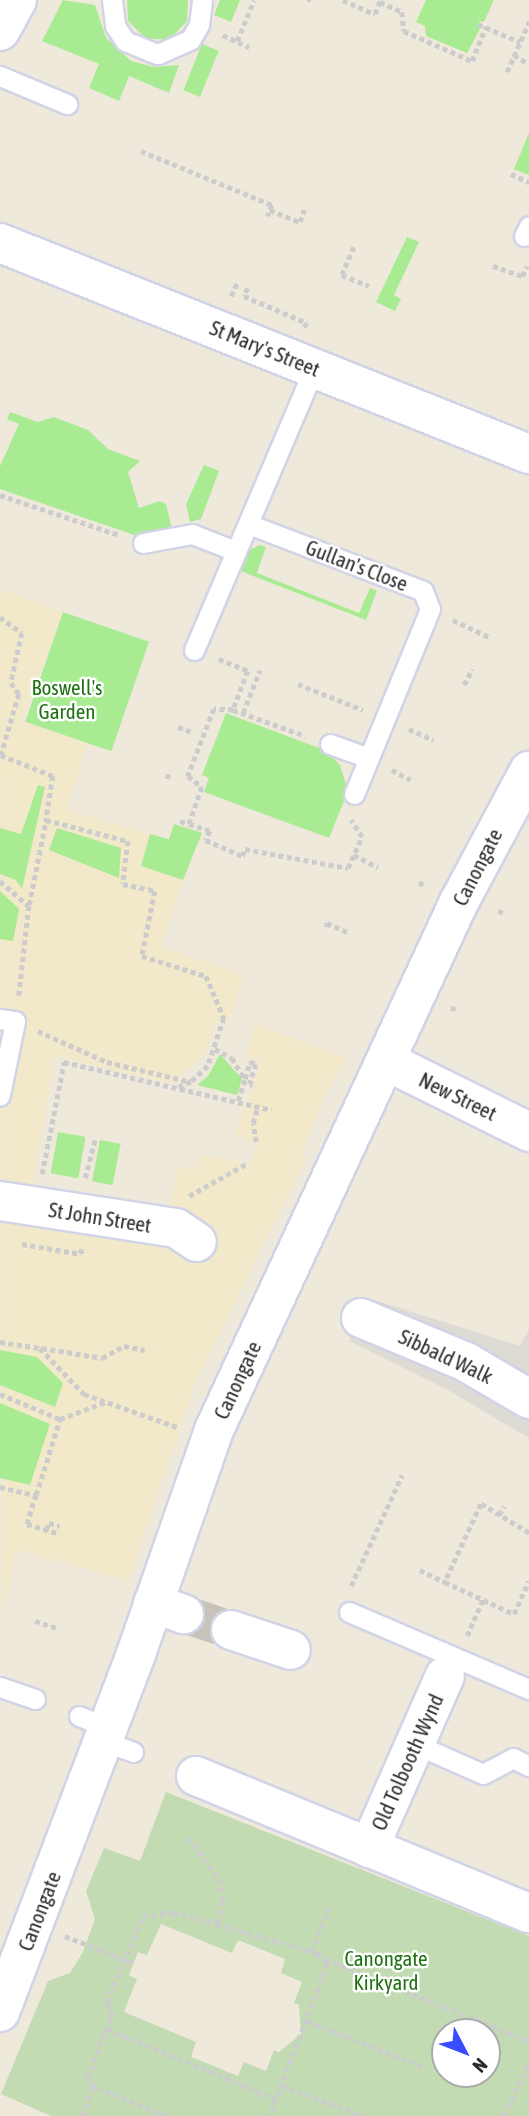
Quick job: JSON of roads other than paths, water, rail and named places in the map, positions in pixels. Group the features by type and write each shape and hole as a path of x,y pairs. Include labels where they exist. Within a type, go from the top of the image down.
{"street":[{"path":"0,31 18,0"},
{"name":"St Mary's Street","path":"0,243 529,454"},
{"name":"Canongate","path":"0,2012 106,1734 169,1608 210,1440 466,888 529,771"},
{"name":"New Street","path":"387,1061 529,1132"},
{"name":"St John Street","path":"18,1204 187,1235"},
{"name":"Sibbald Walk","path":"362,1318 467,1362 529,1399"},
{"path":"231,1630 291,1650"},
{"name":"Old Tolbooth Wynd","path":"369,1848 453,1662"},
{"name":"Old Tolbooth Wynd","path":"196,1776 529,1913"}],"lane":[{"path":"112,0 119,34 140,51 158,54 190,40 199,25 202,0"},
{"path":"0,76 67,104"},
{"path":"194,650 233,550 251,525 314,368"},
{"name":"Gullan's Close","path":"251,525 423,591 430,609 369,758"},
{"path":"142,543 192,534 233,550"},
{"path":"330,744 369,758 354,794"},
{"path":"0,1095 7,1020"},
{"path":"349,1612 529,1689"},
{"path":"0,1687 36,1699"},
{"path":"415,1744 483,1774 513,1758 529,1766"}],"tunnel":[{"path":"184,1614 231,1630"}],"park label":[{"name":"Boswell's Garden","path":"67,699"},
{"name":"Canongate Kirkyard","path":"386,1970"}]}
